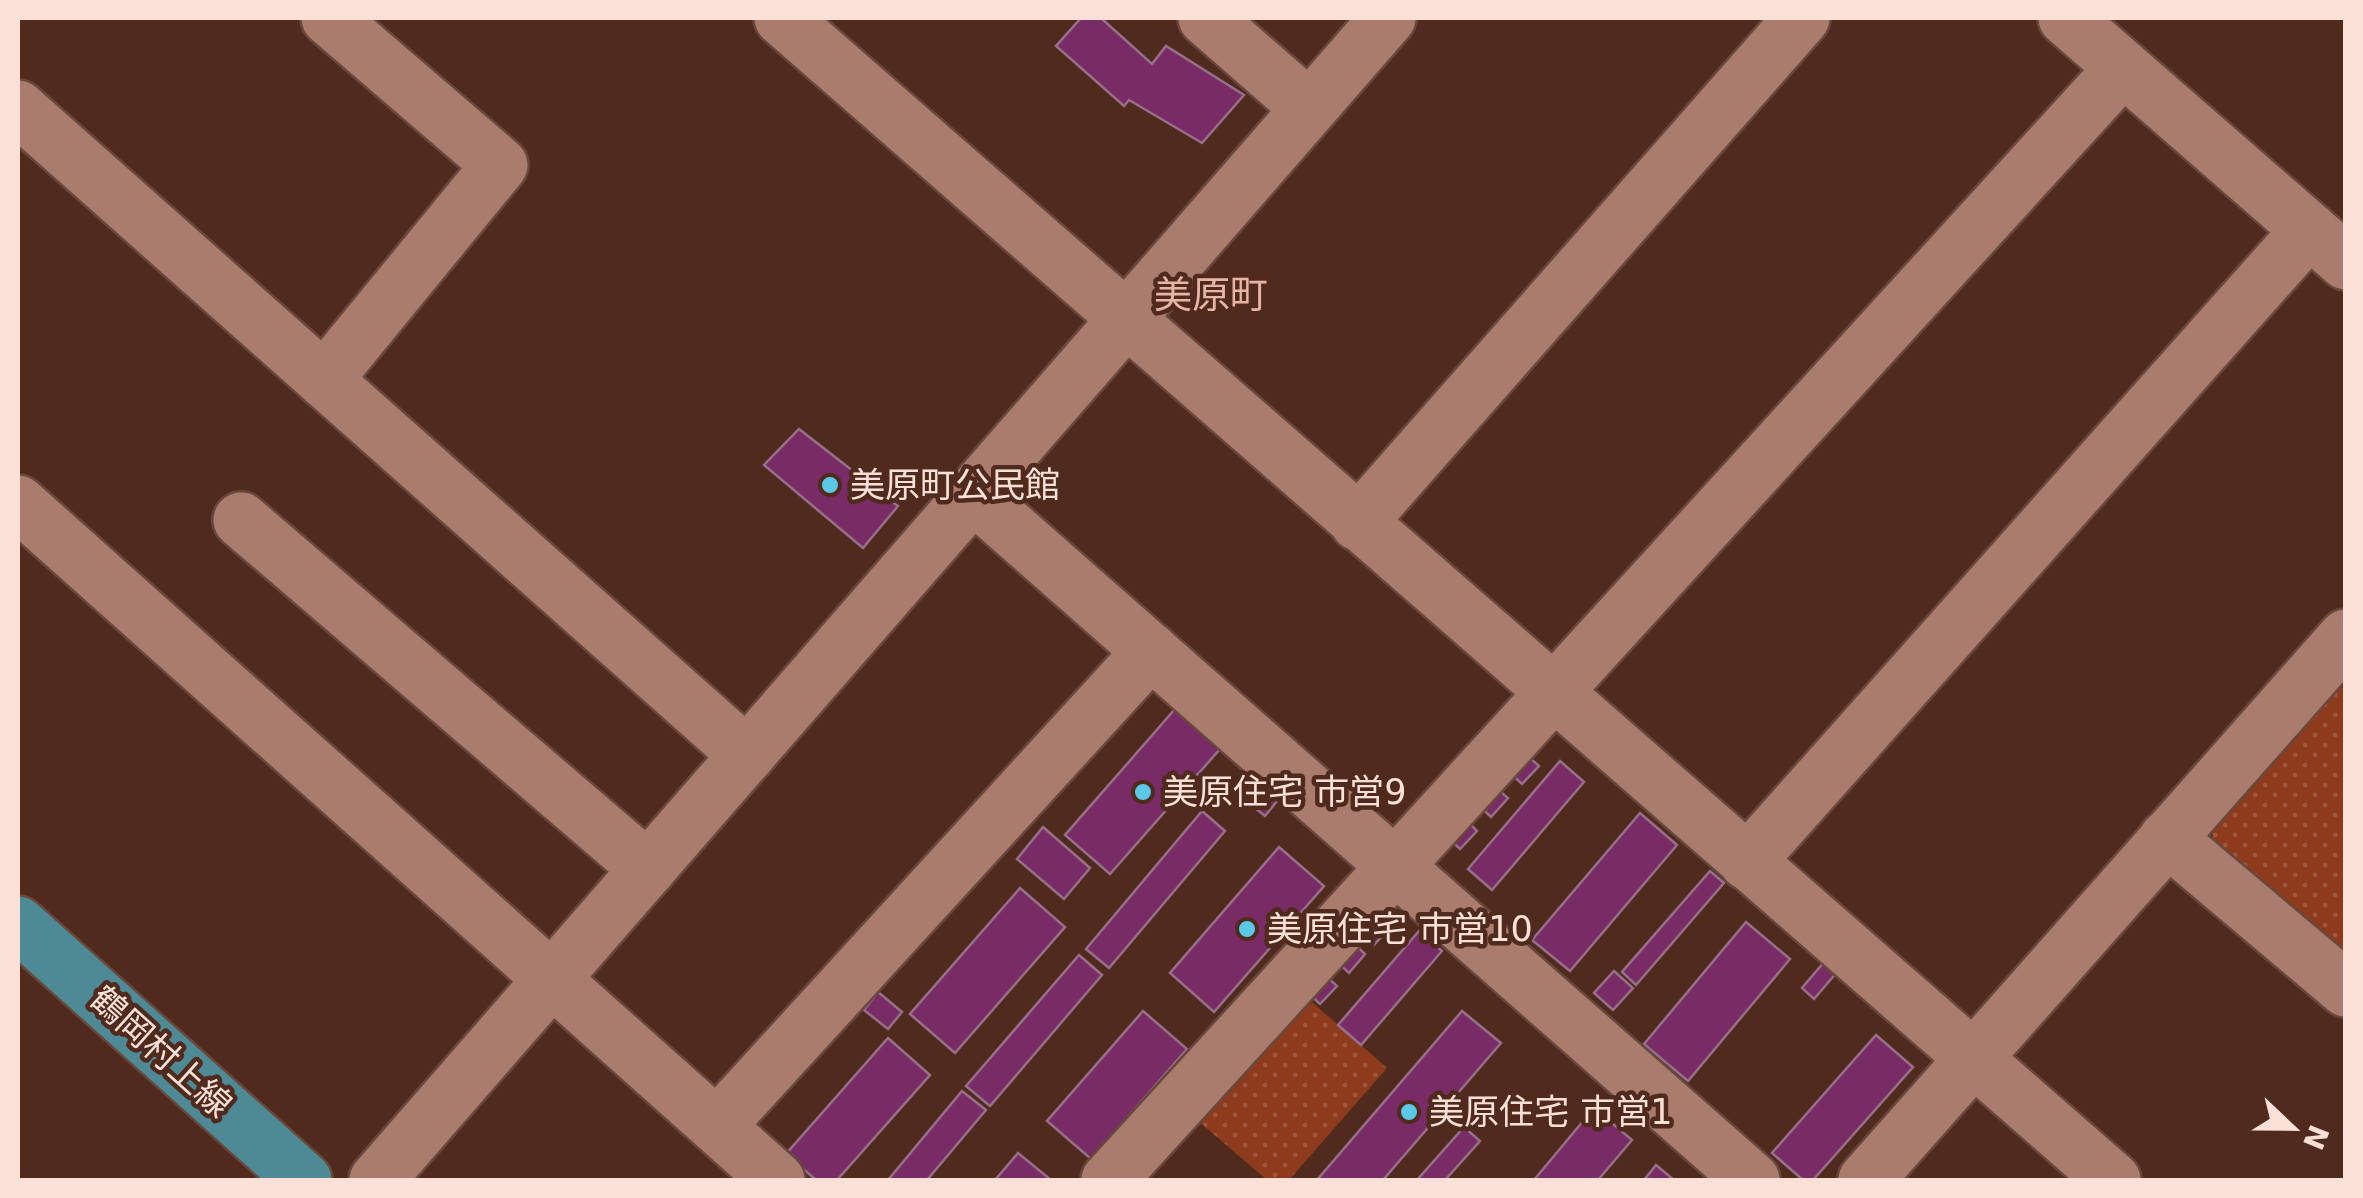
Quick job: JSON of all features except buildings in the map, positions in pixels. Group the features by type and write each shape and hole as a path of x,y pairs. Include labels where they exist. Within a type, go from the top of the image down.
{"main road":[{"name":"鶴岡村上線","path":"18,924 304,1180"}],"street":[{"path":"324,380 500,165 329,18"},
{"path":"782,18 2113,1180"},
{"path":"1206,18 1309,108"},
{"path":"377,1180 1388,18"},
{"path":"1358,523 1802,18"},
{"path":"1747,862 2327,246 2066,18"},
{"path":"1112,1179 2123,68"},
{"path":"18,108 747,755"},
{"path":"972,495 1752,1180"},
{"path":"18,503 777,1180"},
{"path":"241,520 648,868"},
{"path":"1866,1180 2344,642"},
{"path":"717,1126 1151,651"},
{"path":"2167,838 2346,989"}],"shaded area":[{"path":"2333,688 2345,688 2345,975 2215,867 2212,828"},
{"path":"1304,995 1387,1068 1289,1180 1267,1180 1196,1119"}],"place":[{"name":"美原町公民館","path":"830,485"},
{"name":"美原住宅 市営9","path":"1143,792"},
{"name":"美原住宅 市営10","path":"1247,929"},
{"name":"美原住宅 市営1","path":"1409,1112"}],"district":[{"name":"美原町","path":"1211,295"}]}
